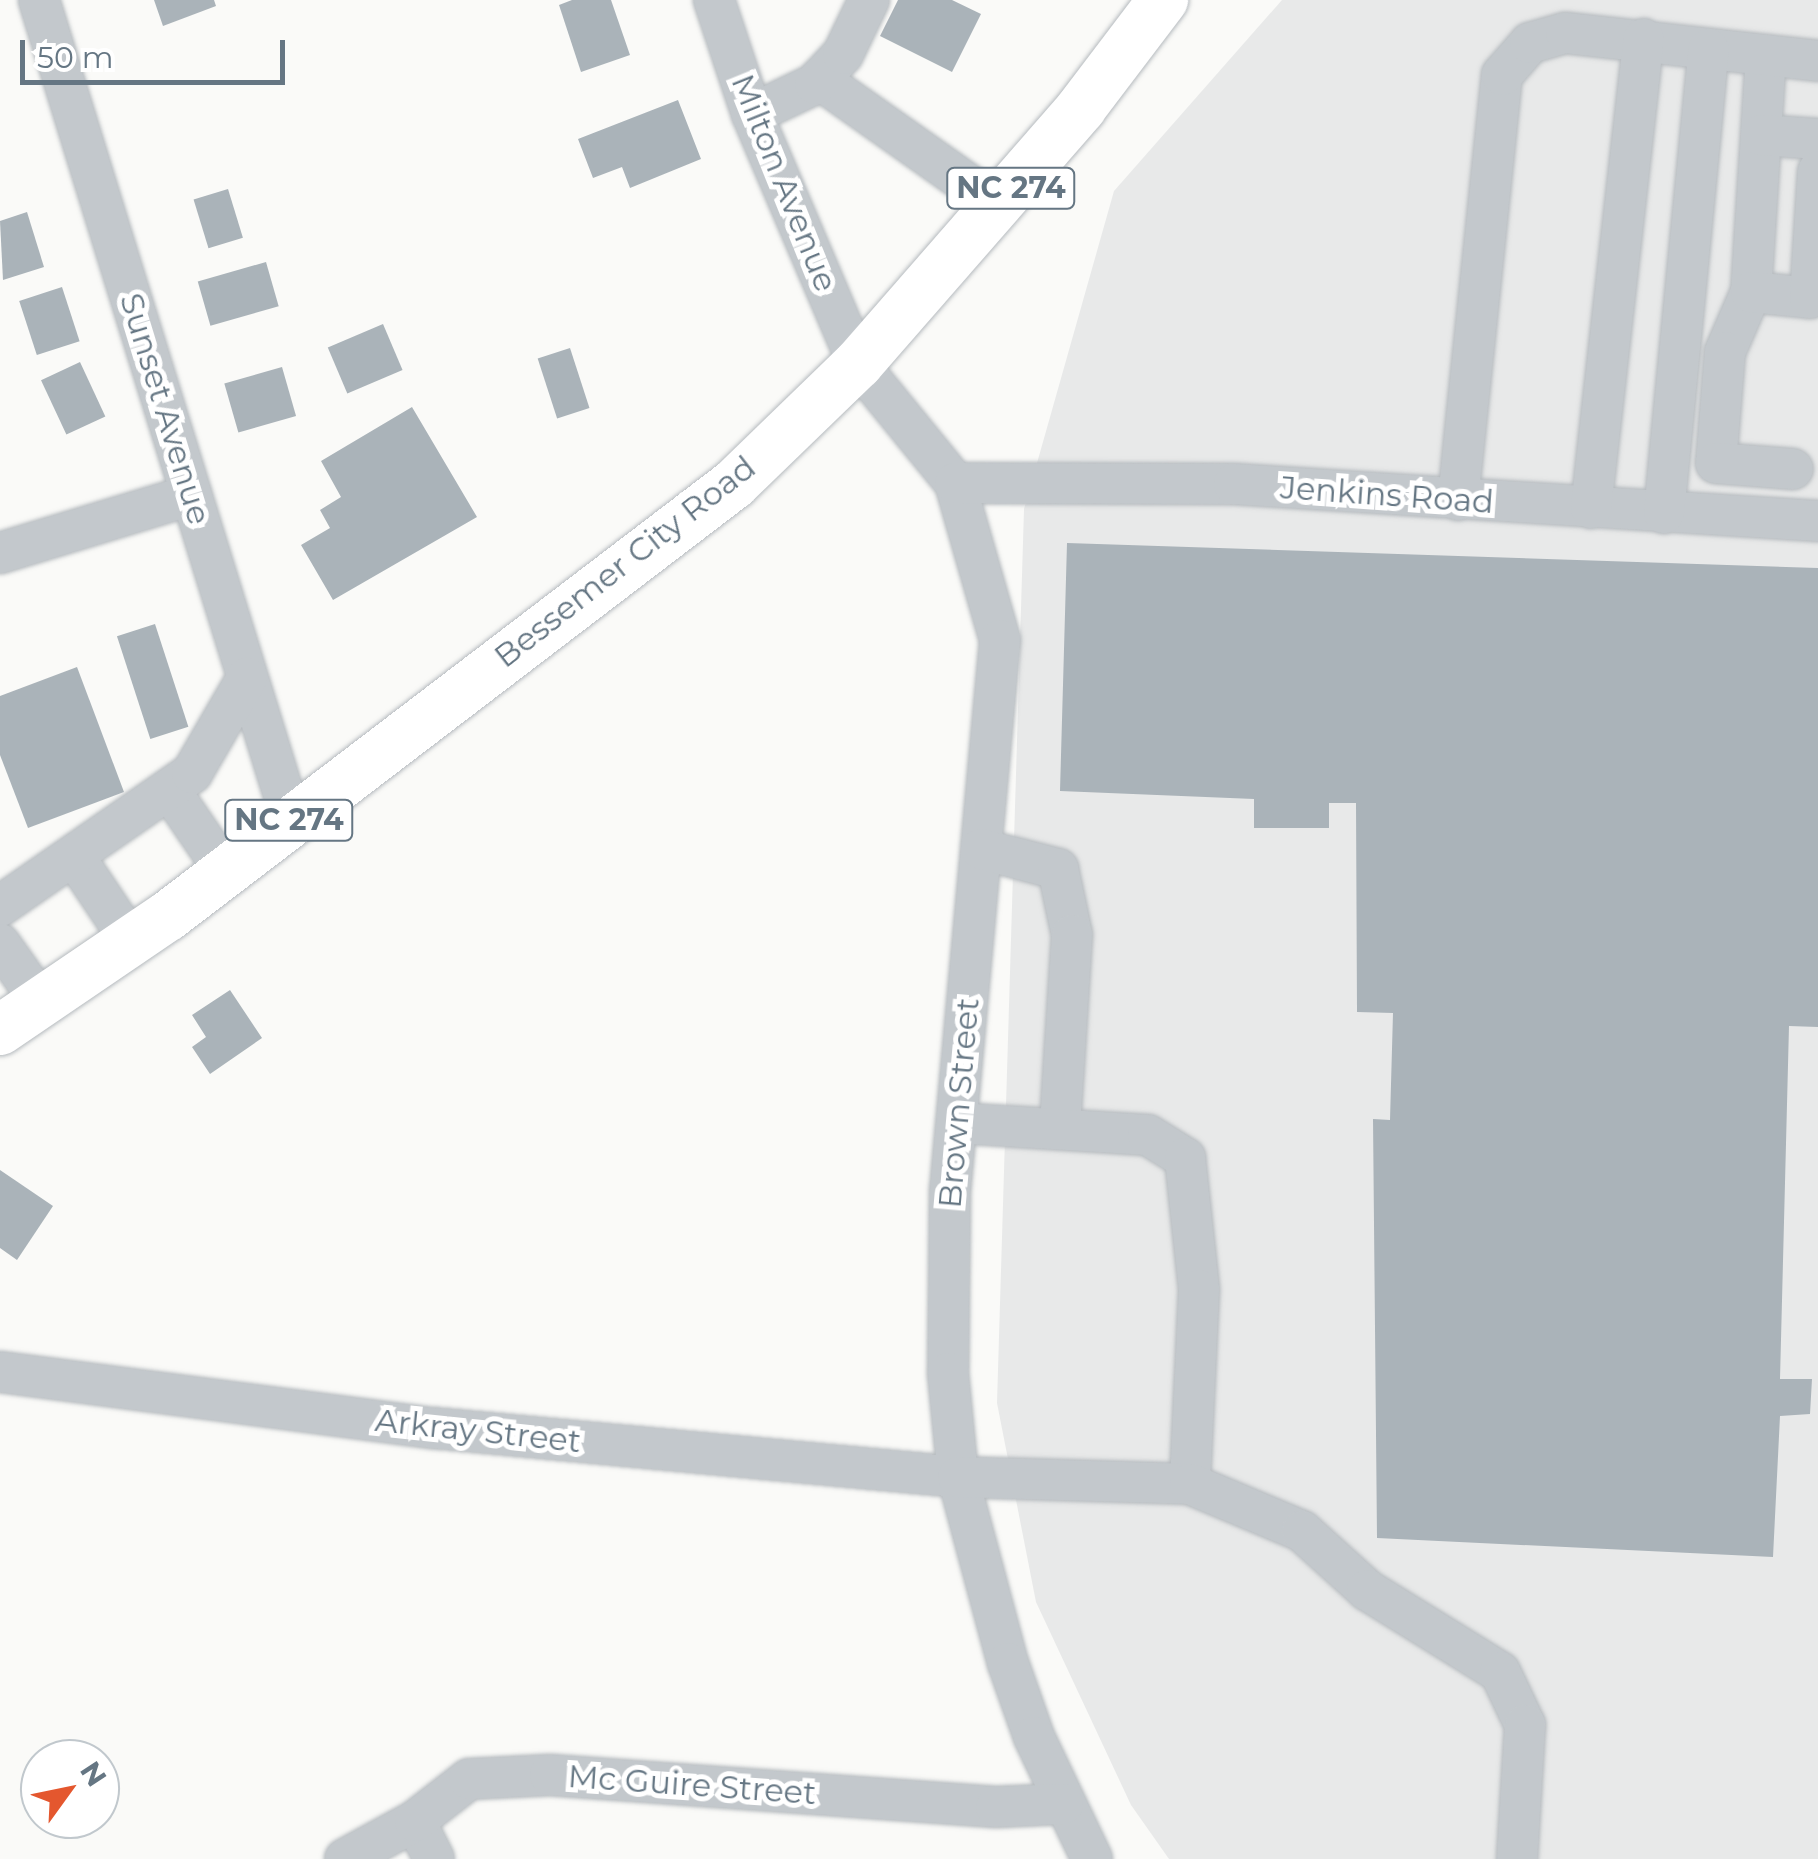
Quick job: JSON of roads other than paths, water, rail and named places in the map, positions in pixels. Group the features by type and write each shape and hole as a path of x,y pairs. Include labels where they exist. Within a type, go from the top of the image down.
{"main road":[{"name":"Bessemer City Road","path":"0,1030 131,941 734,484 858,364 996,204 1155,2"}],"street":[{"name":"Sunset Avenue","path":"39,0 291,818"},
{"name":"Milton Avenue","path":"714,0 752,114 858,364"},
{"path":"752,114 786,103 819,80 843,54 869,0"},
{"path":"1458,500 1502,76 1530,43 1566,34 1644,38 1818,61"},
{"path":"1591,508 1644,38"},
{"path":"1664,514 1710,49"},
{"path":"1766,54 1750,292 1725,352 1716,463 1793,469"},
{"path":"819,80 996,204"},
{"path":"1761,135 1818,138"},
{"path":"1750,292 1810,298 1818,171"},
{"name":"Brown Street","path":"858,364 956,482 1000,640 946,1263 958,1477 1008,1663 1063,1804 1092,1859"},
{"name":"Jenkins Road","path":"956,482 1234,484 1818,521"},
{"path":"0,553 191,495"},
{"path":"0,906 192,773 247,678"},
{"path":"169,790 225,871"},
{"path":"981,850 1058,869 1072,935 1060,1128"},
{"path":"74,856 131,941"},
{"path":"0,944 41,1002"},
{"path":"956,1123 1148,1135 1185,1158 1198,1290 1190,1484 1302,1530 1367,1590 1500,1672 1525,1725 1517,1859"},
{"name":"Arkray Street","path":"0,1372 434,1428 958,1477 1190,1484"},
{"name":"Mc Guire Street","path":"345,1859 416,1820 469,1779 550,1775 996,1807 1063,1804"},
{"path":"416,1820 434,1859"}]}
